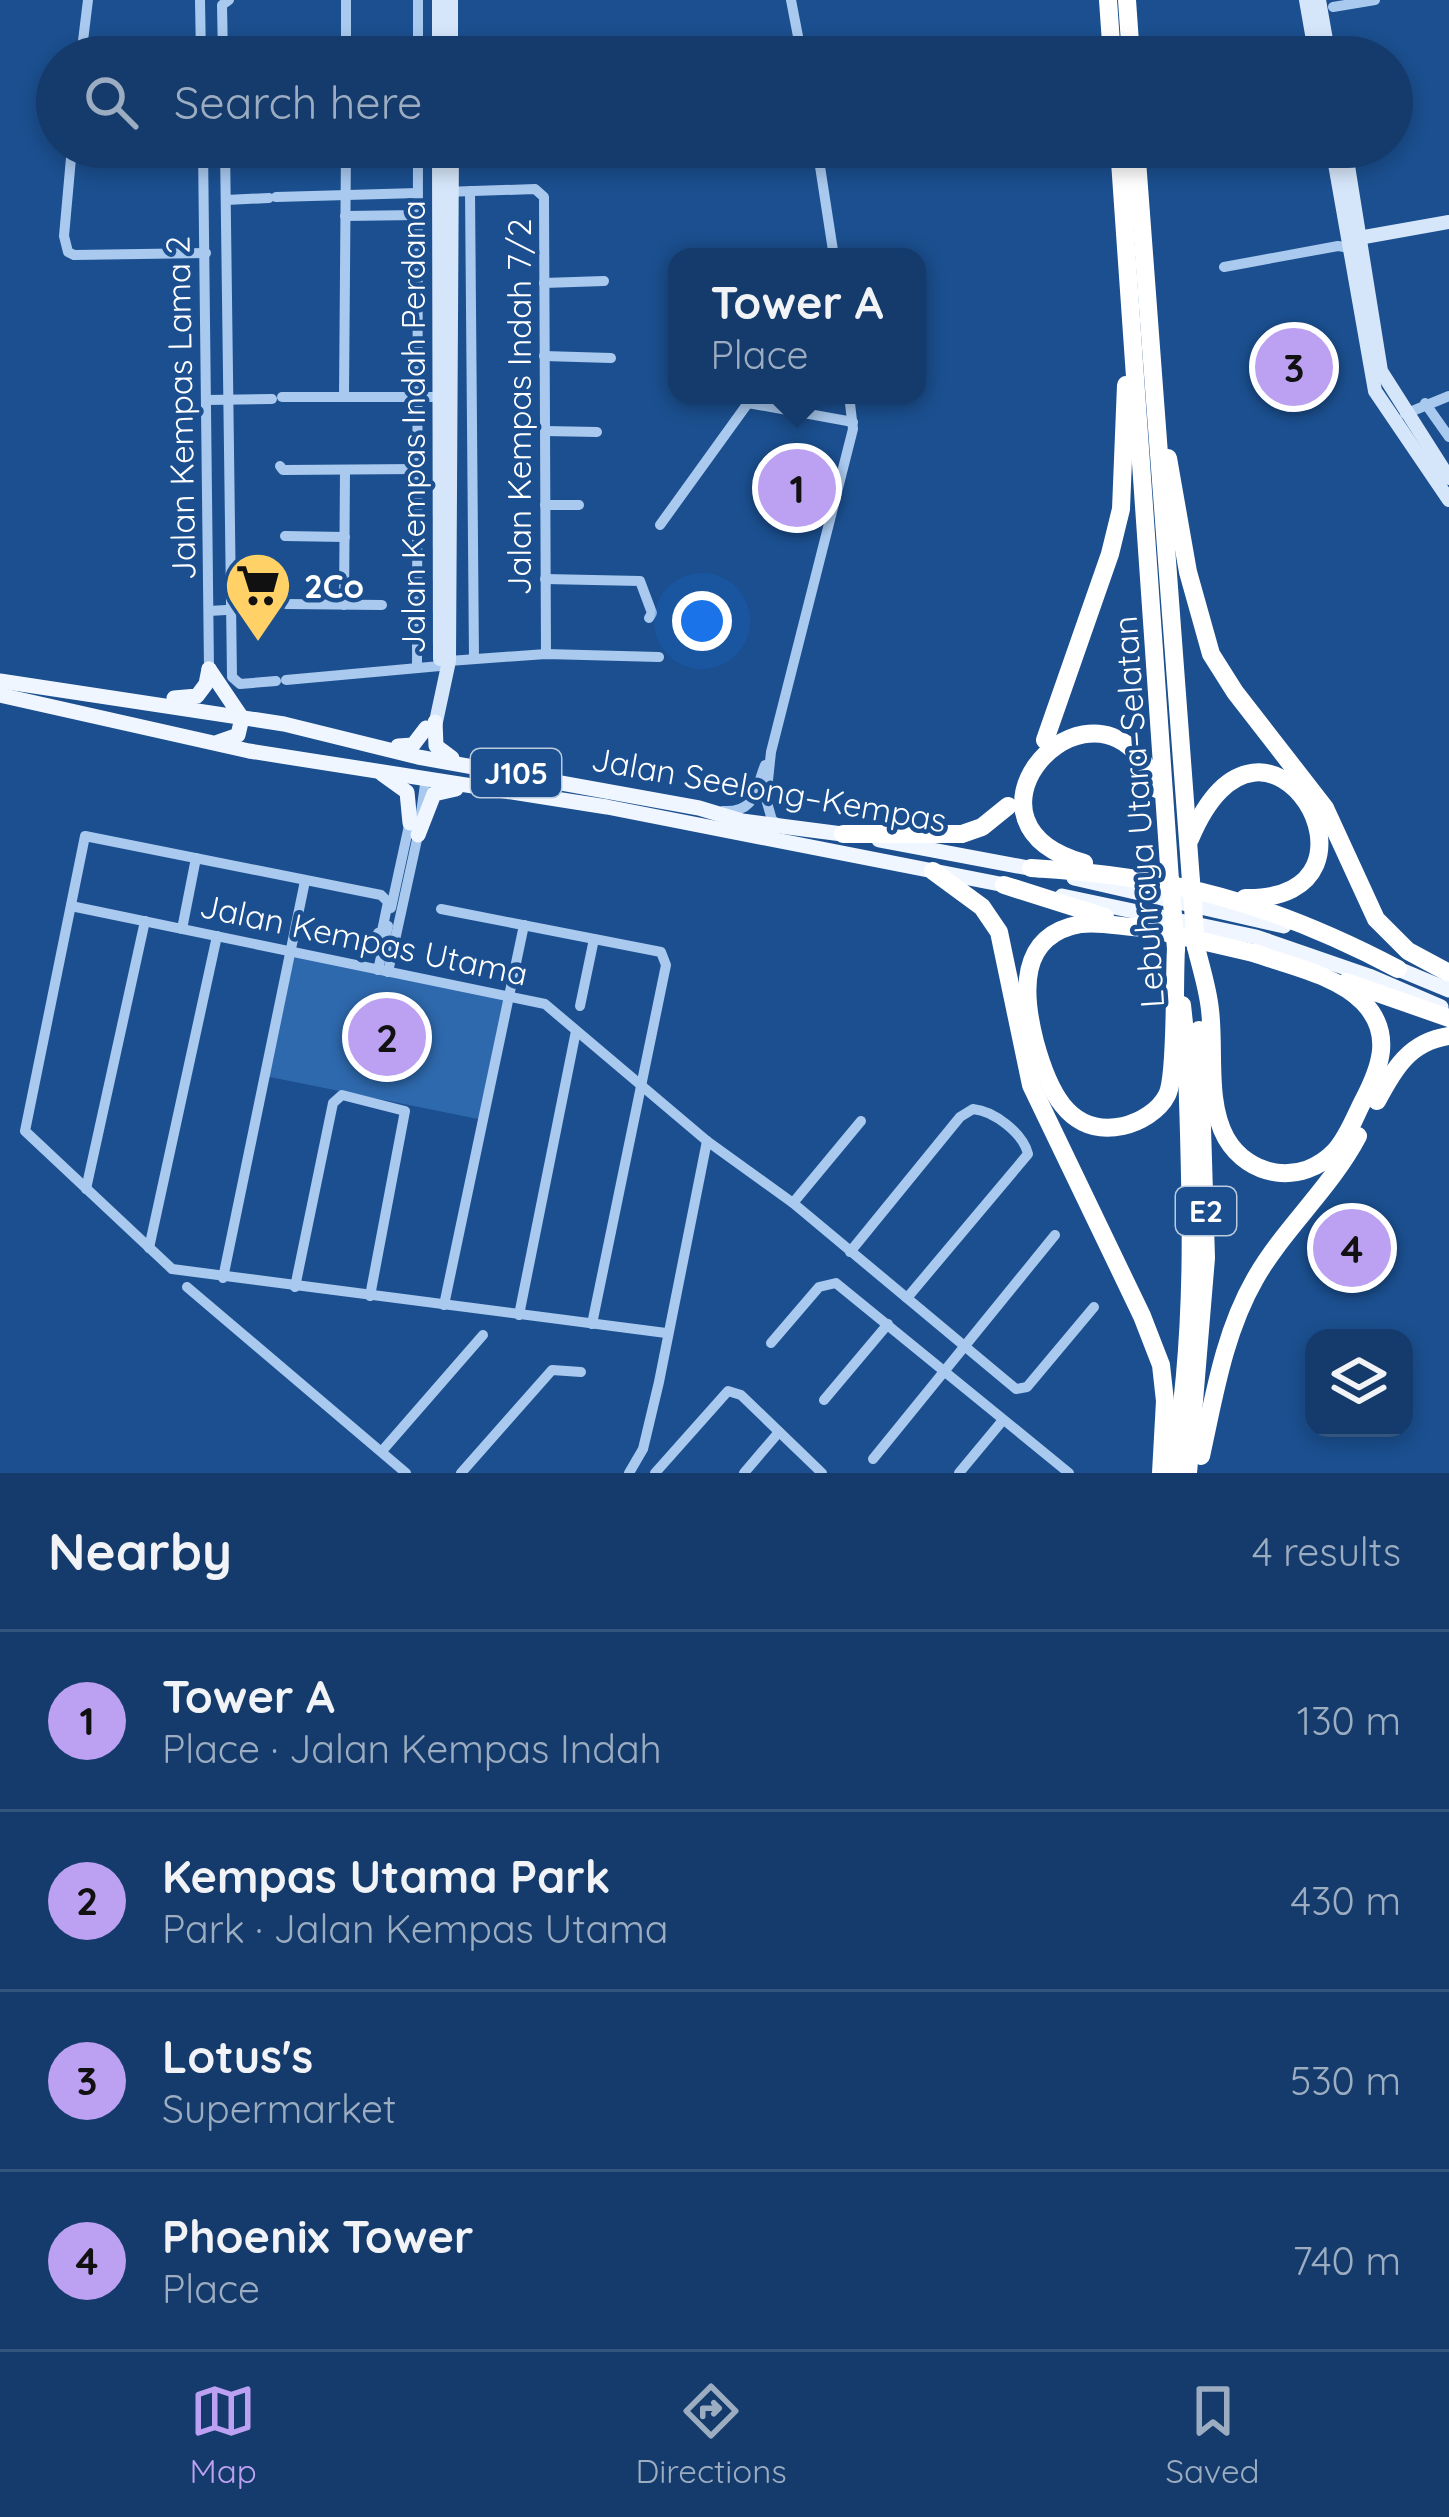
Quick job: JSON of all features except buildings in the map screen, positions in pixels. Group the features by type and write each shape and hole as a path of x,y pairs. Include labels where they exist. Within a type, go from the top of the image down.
{"highway":[{"path":"1108,0 1111,36"},
{"path":"1127,0 1130,36"},
{"name":"Lebuhraya Utara–Selatan","path":"1121,168 1151,562 1162,799 1186,1042 1191,1277 1187,1356 1172,1473"},
{"name":"Lebuhraya Utara–Selatan","path":"1138,168 1196,947 1206,1258 1188,1473"},
{"path":"1045,740 1110,554 1120,508 1126,419 1126,242"},
{"path":"1154,379 1188,572 1211,653 1235,692 1325,808 1376,920 1408,951 1449,973"},
{"path":"1162,799 1142,757 1127,745 1102,736 1078,736 1060,742 1031,768 1024,801 1035,836 1065,858 1105,872 1234,898 1336,936 1398,969"},
{"path":"1188,845 1206,803 1231,781 1272,776 1302,792 1318,822 1317,853 1310,869 1301,882 1276,897 1234,898"},
{"path":"843,833 962,834 982,827 1008,806"},
{"path":"1031,868 1105,872"},
{"path":"933,871 982,907 999,932 1031,1084 1161,1365 1165,1430 1161,1473"},
{"path":"1004,885 1146,928 1254,953 1449,1014"},
{"path":"1146,928 1081,924 1052,938 1029,966 1025,1004 1042,1070 1061,1107 1076,1118 1093,1126 1128,1125 1151,1113 1168,1095 1174,1063 1175,949"},
{"path":"1196,947 1210,1007 1222,1131 1249,1163 1276,1174 1294,1173 1321,1163 1341,1144 1379,1071 1381,1035 1358,997 1328,980 1254,953"},
{"path":"1197,1473 1229,1340 1254,1281 1335,1175 1404,1057 1424,1042 1449,1036"}],"main road":[{"path":"111,696 191,698 202,691 209,669"},
{"path":"209,669 242,718 238,735 214,742"},
{"name":"Jalan Seelong–Kempas","path":"0,681 336,735 423,758 699,808 742,821 843,833 1031,868"},
{"name":"Jalan Seelong–Kempas","path":"0,695 214,742 607,808 1004,885"},
{"path":"336,735 404,748 417,742 431,725"},
{"path":"431,725 436,746 444,755 511,772"},
{"path":"365,768 402,786 414,829"},
{"path":"414,829 440,790 550,806 607,808"},
{"name":"J105","path":"1031,868 1275,923 1449,990"},
{"name":"J105","path":"1004,885 1256,938 1369,976 1449,1014"}],"street":[{"path":"84,36 88,0"},
{"path":"200,0 201,36"},
{"path":"223,36 222,5 229,0"},
{"path":"346,0 346,36"},
{"path":"418,0 418,36"},
{"path":"439,0 439,36"},
{"path":"451,0 451,36"},
{"path":"791,0 798,36"},
{"path":"1316,8 1376,0"},
{"path":"70,168 64,236 74,255 206,253"},
{"name":"Jalan Kempas Lama 2","path":"204,168 209,669"},
{"path":"225,168 232,677 241,683 281,681 545,654 659,658"},
{"path":"344,397 346,168"},
{"path":"417,668 418,168"},
{"name":"Jalan Kempas Indah Perdana","path":"442,168 446,192"},
{"name":"Jalan Kempas Indah Perdana","path":"421,776 445,664 449,168"},
{"path":"821,168 833,248"},
{"path":"1337,168 1381,371 1449,478"},
{"path":"1347,168 1375,391 1449,500"},
{"name":"Jalan Kempas Indah 7/2","path":"446,192 535,189 542,193 545,654"},
{"path":"470,190 474,659"},
{"path":"226,200 418,193"},
{"path":"345,216 418,215"},
{"path":"1351,220 1381,239"},
{"path":"1354,249 1449,226"},
{"path":"1224,267 1372,250 1381,239"},
{"path":"544,283 604,281"},
{"path":"544,356 611,358"},
{"path":"1405,413 1449,396"},
{"path":"207,400 446,397"},
{"path":"1425,403 1449,437"},
{"path":"660,525 747,404"},
{"path":"754,404 853,422"},
{"path":"699,808 746,809 756,795 771,752 853,422 850,404"},
{"path":"545,431 597,432"},
{"path":"280,466 283,470 418,470"},
{"path":"344,605 345,470"},
{"path":"545,505 578,505"},
{"path":"285,536 345,537"},
{"path":"545,579 640,581 652,614 649,618"},
{"path":"209,611 382,605"},
{"path":"771,752 768,811 774,822 790,828"},
{"path":"383,971 421,776"},
{"path":"383,971 396,881 414,829"},
{"path":"377,933 382,931 386,897 90,835 82,842 25,1128 172,1269 666,1333"},
{"path":"182,929 196,858"},
{"path":"223,1278 304,880"},
{"name":"Jalan Kempas Utama","path":"71,906 545,1004 707,1141 794,1203 1022,1389 1094,1307"},
{"path":"440,909 664,956 666,965 592,1324"},
{"path":"86,1189 145,921"},
{"path":"444,1305 524,925"},
{"path":"149,1248 217,936"},
{"path":"580,1006 594,940"},
{"path":"519,1315 576,1031"},
{"path":"296,1287 336,1096 405,1111 370,1296"},
{"path":"850,1252 960,1117 973,1109 994,1115 1025,1142 1028,1154 907,1298"},
{"path":"794,1203 861,1121"},
{"path":"629,1473 643,1449 707,1141"},
{"path":"873,1459 1055,1235"},
{"path":"770,1343 819,1287 830,1282 841,1286 1062,1471"},
{"path":"187,1288 406,1473"},
{"path":"824,1400 888,1324"},
{"path":"382,1451 483,1335"},
{"path":"460,1473 552,1370 580,1372"},
{"path":"655,1473 728,1391 741,1395 822,1473"},
{"path":"959,1473 1003,1420"},
{"path":"744,1473 779,1432"}],"shaded area":[{"path":"290,952 510,997 483,1120 265,1076"}],"place":[{"name":"Lotus's","path":"1294,367"},
{"name":"Tower A","path":"797,488"},
{"name":"2Co","path":"258,644"},
{"name":"Kempas Utama Park","path":"387,1037"},
{"name":"Phoenix Tower","path":"1352,1248"}]}
